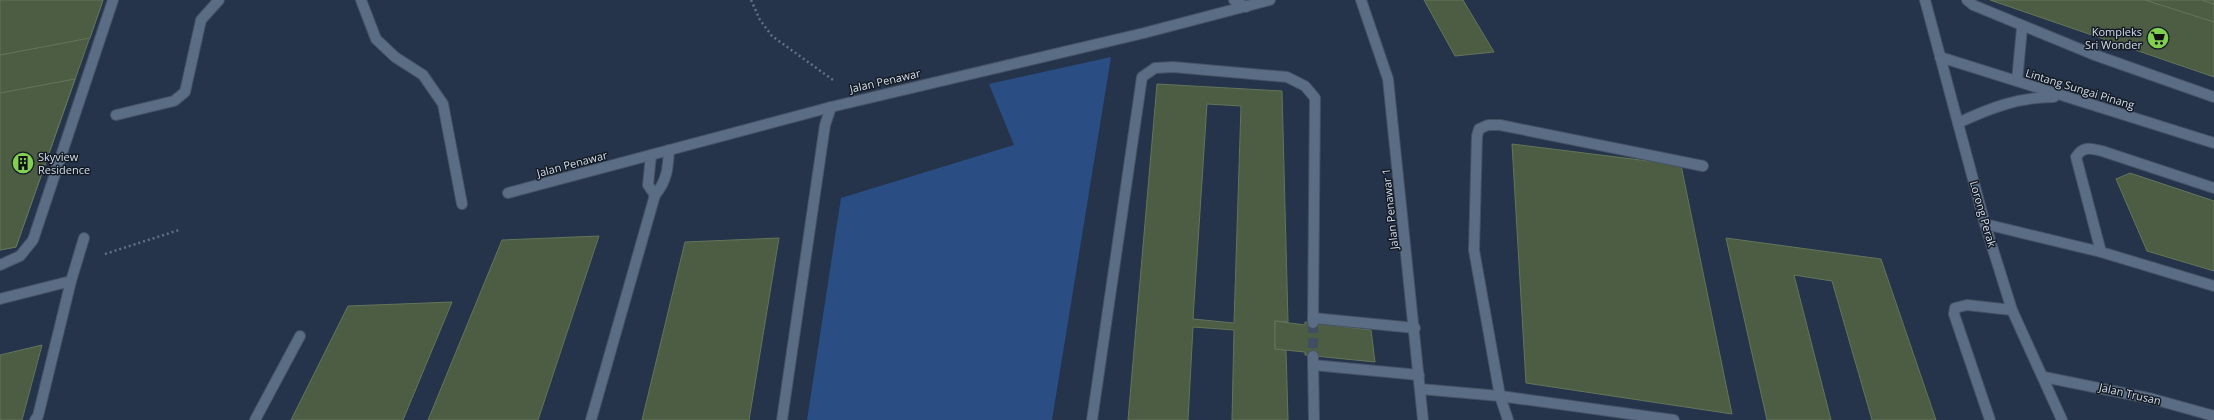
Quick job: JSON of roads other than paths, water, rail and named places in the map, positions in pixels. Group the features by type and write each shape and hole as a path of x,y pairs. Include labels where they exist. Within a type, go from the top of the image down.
{"street":[{"path":"0,265 16,259 29,249 33,240 113,0"},
{"path":"116,115 174,101 181,97 185,92 201,20 219,0"},
{"path":"361,0 376,39 396,57 423,75 443,104 462,204"},
{"path":"1234,0 1246,7"},
{"name":"Jalan Penawar","path":"508,193 831,106 1144,33 1270,0"},
{"name":"Jalan Penawar 1","path":"1361,0 1388,79 1415,328 1423,420"},
{"name":"Lorong Perak","path":"1925,0 1985,224 2012,310 2044,377 2062,420"},
{"path":"1967,0 1973,5 2022,28 2099,58 2214,97"},
{"path":"2017,81 2022,28"},
{"name":"Lintang Sungai Pinang","path":"1940,57 2214,143"},
{"path":"1092,420 1142,77 1155,68 1173,66 1287,77 1305,86 1315,98 1313,321 1415,328"},
{"path":"1958,124 2004,103 2030,96 2067,97"},
{"path":"782,420 826,125 831,106"},
{"path":"1508,420 1500,396 1474,250 1477,136 1479,129 1488,125 1500,125 1703,166"},
{"path":"2101,252 2076,157 2080,151 2089,148 2102,150 2214,188"},
{"path":"591,420 654,195 665,184 668,170 669,150"},
{"path":"651,155 648,185 654,195"},
{"path":"1985,224 2101,252 2214,286"},
{"path":"35,420 38,416 71,282 84,238"},
{"path":"0,299 71,282"},
{"path":"1990,420 1954,314 1955,308 1967,305 2012,310"},
{"path":"255,420 300,336"},
{"path":"1314,420 1313,361 1419,375"},
{"name":"Jalan Trusan","path":"2044,377 2153,399 2214,416"},
{"path":"1420,389 1500,396 1674,420"}],"tunnel":[{"path":"1313,323 1313,356"}],"place":[{"name":"Kompleks Sri Wonder","path":"2158,38"},
{"name":"Skyview Residence","path":"23,163"}]}
